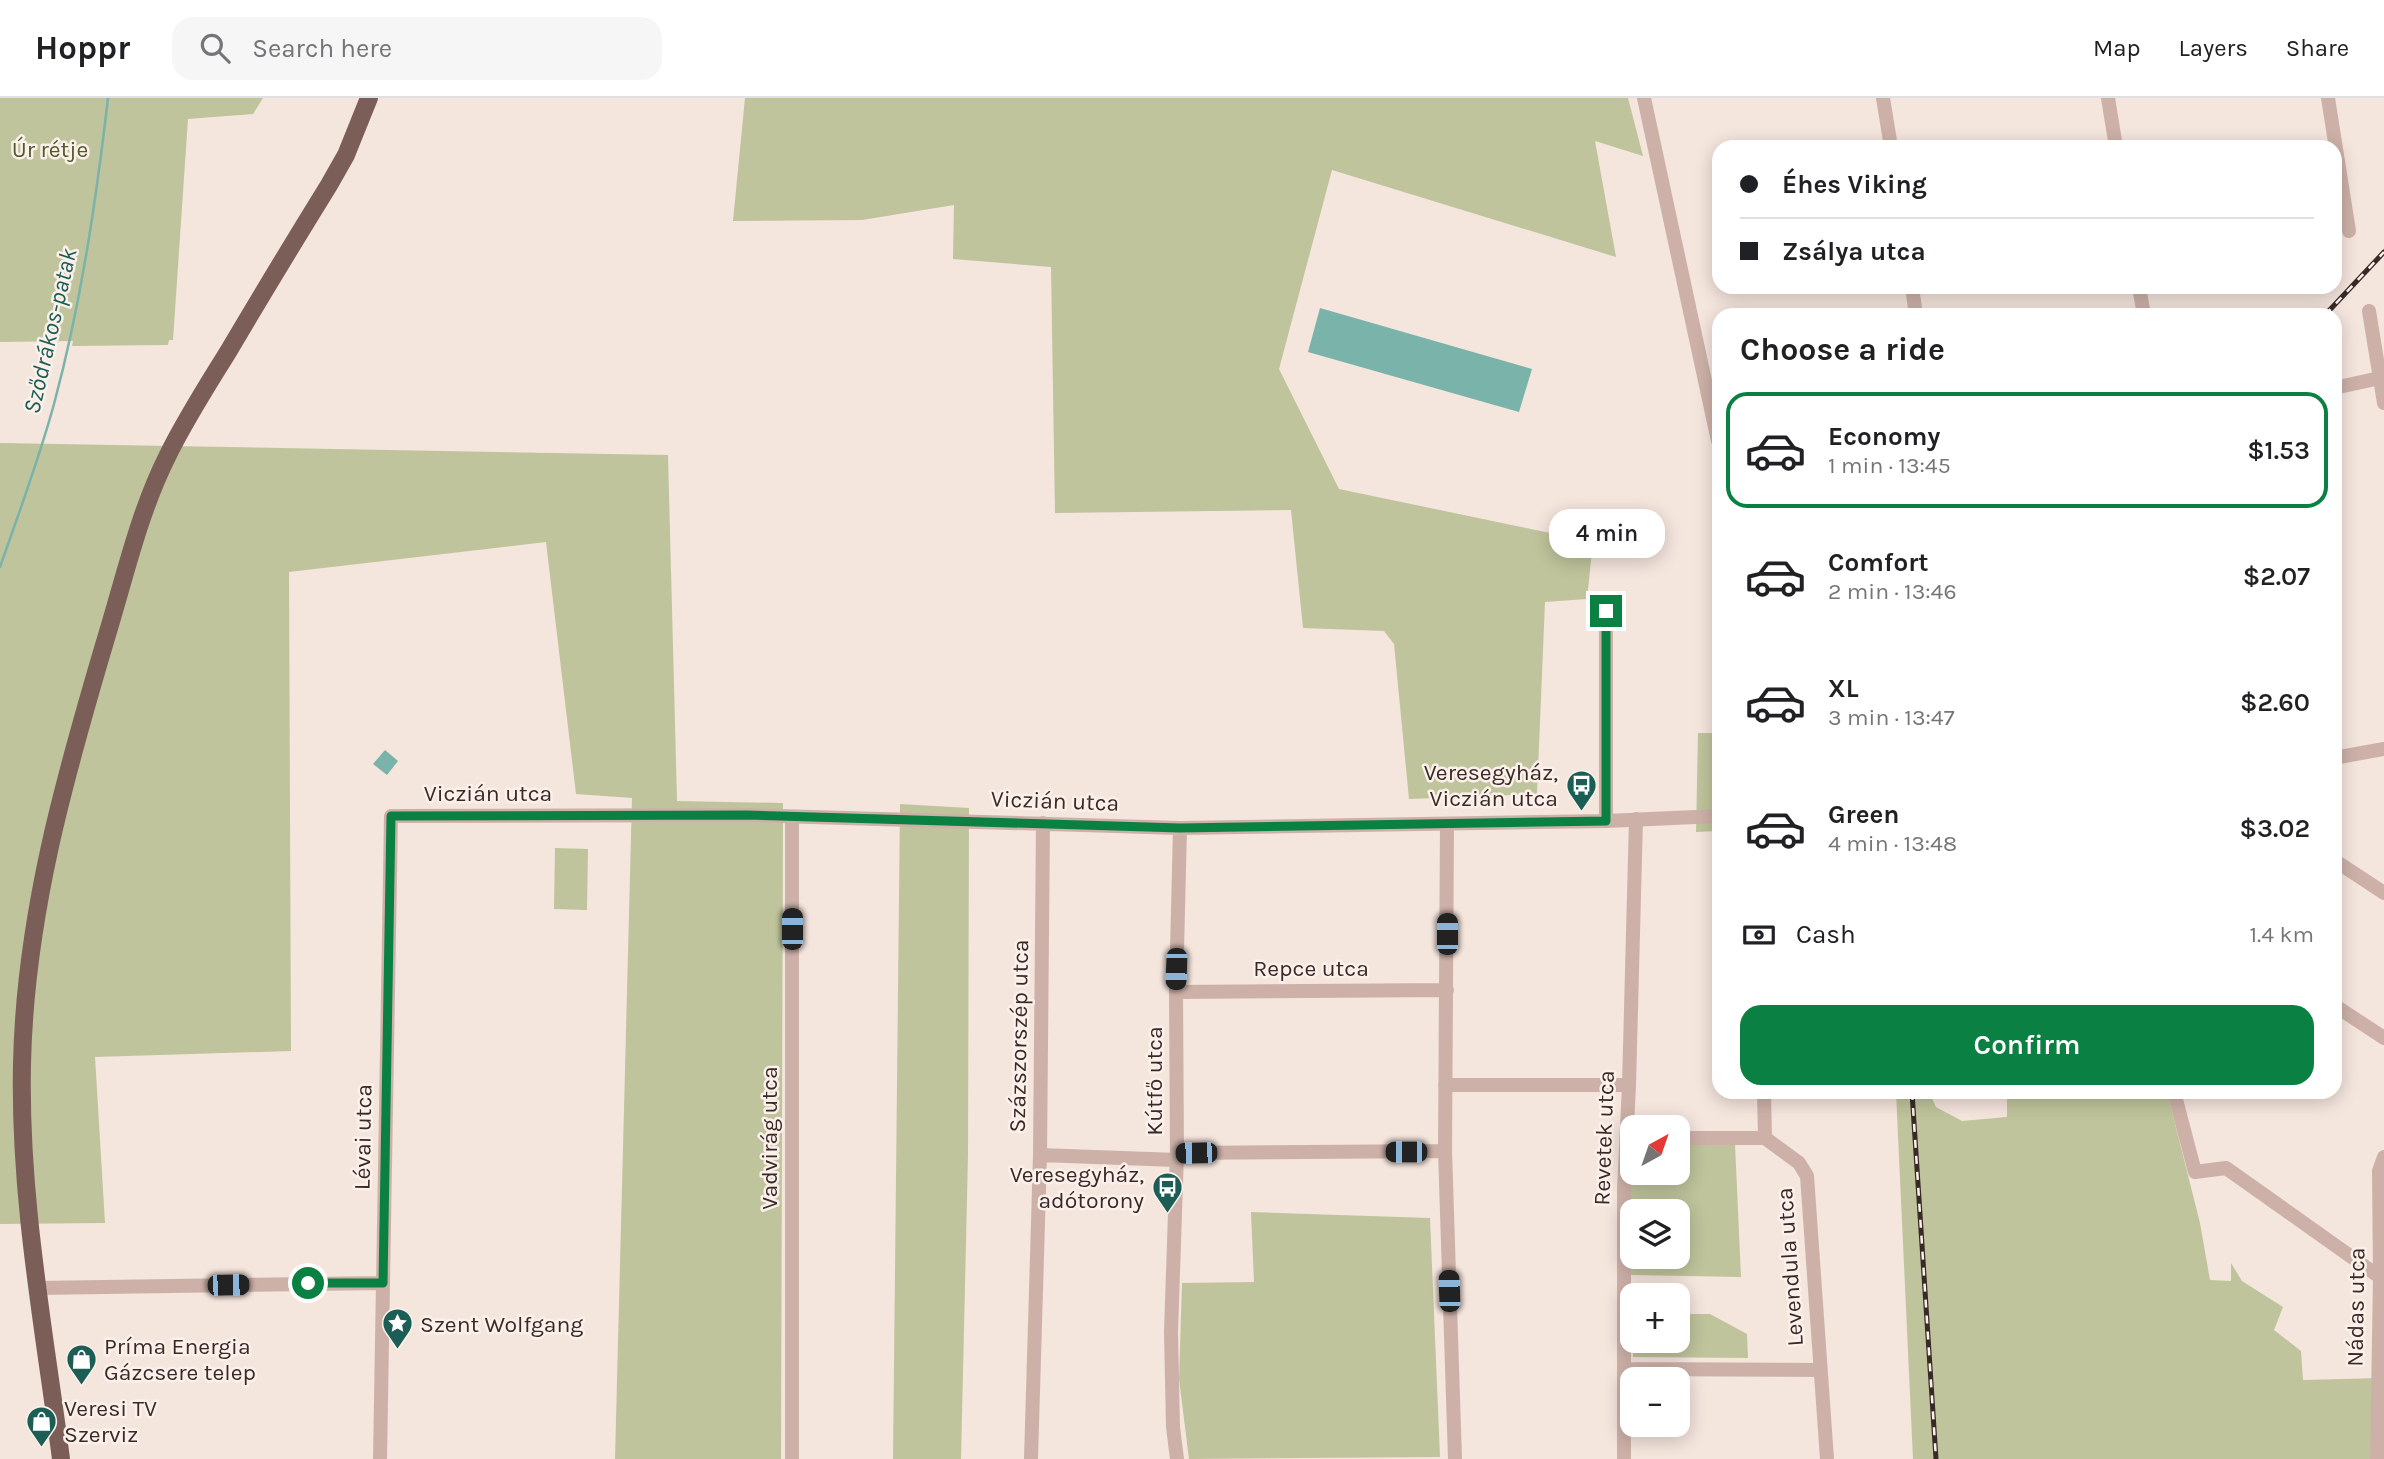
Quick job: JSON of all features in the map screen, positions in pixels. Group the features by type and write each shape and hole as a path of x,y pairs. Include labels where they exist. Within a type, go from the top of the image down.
{"main road":[{"path":"61,1459 37,1288 23,1139 25,1003 41,885 76,740 140,525 166,458 341,165 369,98"}],"street":[{"path":"1644,98 1712,413"},
{"path":"1884,98 1890,140"},
{"path":"2108,98 2115,140"},
{"path":"2328,98 2335,140"},
{"path":"2342,187 2349,231"},
{"path":"2370,312 2384,403"},
{"path":"2342,386 2382,378"},
{"path":"1606,611 1606,821"},
{"path":"2342,757 2384,749"},
{"name":"Viczián utca","path":"391,816 792,817 1180,828 1606,821 1712,816"},
{"name":"Lévai utca","path":"380,1459 391,816"},
{"name":"Vadvirág utca","path":"792,817 792,1459"},
{"name":"Revetek utca","path":"1630,1115 1636,819"},
{"name":"Százszorszép utca","path":"1031,1459 1040,1155 1044,823"},
{"path":"1447,824 1445,1152 1455,1459"},
{"name":"Kútfő utca","path":"1177,1459 1171,1332 1177,1157 1176,992 1180,828"},
{"path":"2342,865 2384,893"},
{"name":"Repce utca","path":"1176,992 1447,990"},
{"path":"2342,1010 2384,1038"},
{"path":"1445,1085 1629,1086"},
{"path":"1690,1138 1765,1138 1764,1099"},
{"path":"2176,1099 2195,1172 2227,1168 2382,1278"},
{"name":"Levendula utca","path":"1765,1138 1799,1163 1807,1176 1826,1459"},
{"path":"1040,1155 1177,1157 1445,1152"},
{"name":"Nádas utca","path":"2377,1459 2382,1278 2379,1171 2384,1157"},
{"name":"Revetek utca","path":"1625,1185 1625,1367"},
{"path":"37,1288 383,1283"},
{"path":"1690,1369 1821,1370"},
{"name":"Revetek utca","path":"1624,1437 1624,1459"}],"green space":[{"name":"Úr rétje","path":"0,98 263,98 253,114 188,119 173,340 169,340 168,345 72,346 73,341 0,342"},
{"path":"745,98 1628,98 1643,156 1595,141 1616,257 1332,170 1279,369 1339,489 1593,542 1587,599 1545,602 1537,794 1409,799 1394,644 1384,631 1303,628 1291,510 1055,513 1051,267 953,259 954,205 862,220 733,221"},
{"path":"0,443 668,455 677,801 783,803 781,1459 615,1459 632,798 576,794 546,542 289,572 291,1051 95,1057 105,1223 0,1224"},
{"path":"1698,733 1712,733 1712,831 1696,832"},
{"path":"900,804 969,808 968,1155 961,1459 893,1459"},
{"path":"555,848 588,849 587,910 554,909"},
{"path":"1896,1099 1932,1099 1936,1107 1962,1121 2007,1117 2007,1099 2169,1099 2200,1223 2210,1280 2231,1281 2231,1263 2242,1281 2283,1307 2274,1330 2301,1351 2303,1380 2382,1378 2384,1459 1913,1459"},
{"path":"1690,1143 1735,1144 1741,1277 1631,1275 1631,1269 1690,1269 1690,1199 1627,1199 1628,1185 1690,1185"},
{"path":"1251,1212 1430,1218 1440,1457 1189,1459 1179,1379 1182,1283 1254,1282"},
{"path":"1690,1314 1710,1314 1747,1334 1748,1358 1633,1357 1633,1353 1690,1353"}],"water":[{"path":"1320,308 1532,369 1519,412 1308,352"},
{"path":"385,750 398,761 387,775 373,764"}],"waterway":[{"name":"Sződrákos-patak","path":"0,567 42,445 64,366 87,252 108,98"}],"railway":[{"path":"2332,308 2384,252"},
{"path":"1912,1099 1936,1459"}],"place":[{"name":"Veresegyház, Viczián utca","path":"1581,812"},
{"name":"Veresegyház, adótorony","path":"1167,1214"},
{"name":"Szent Wolfgang","path":"397,1351"},
{"name":"Príma Energia Gázcsere telep","path":"81,1386"},
{"name":"Veresi TV Szerviz","path":"41,1448"}],"route":[{"path":"308,1283 383,1283 391,816 748,815 1180,828 1606,821 1606,611"}]}
